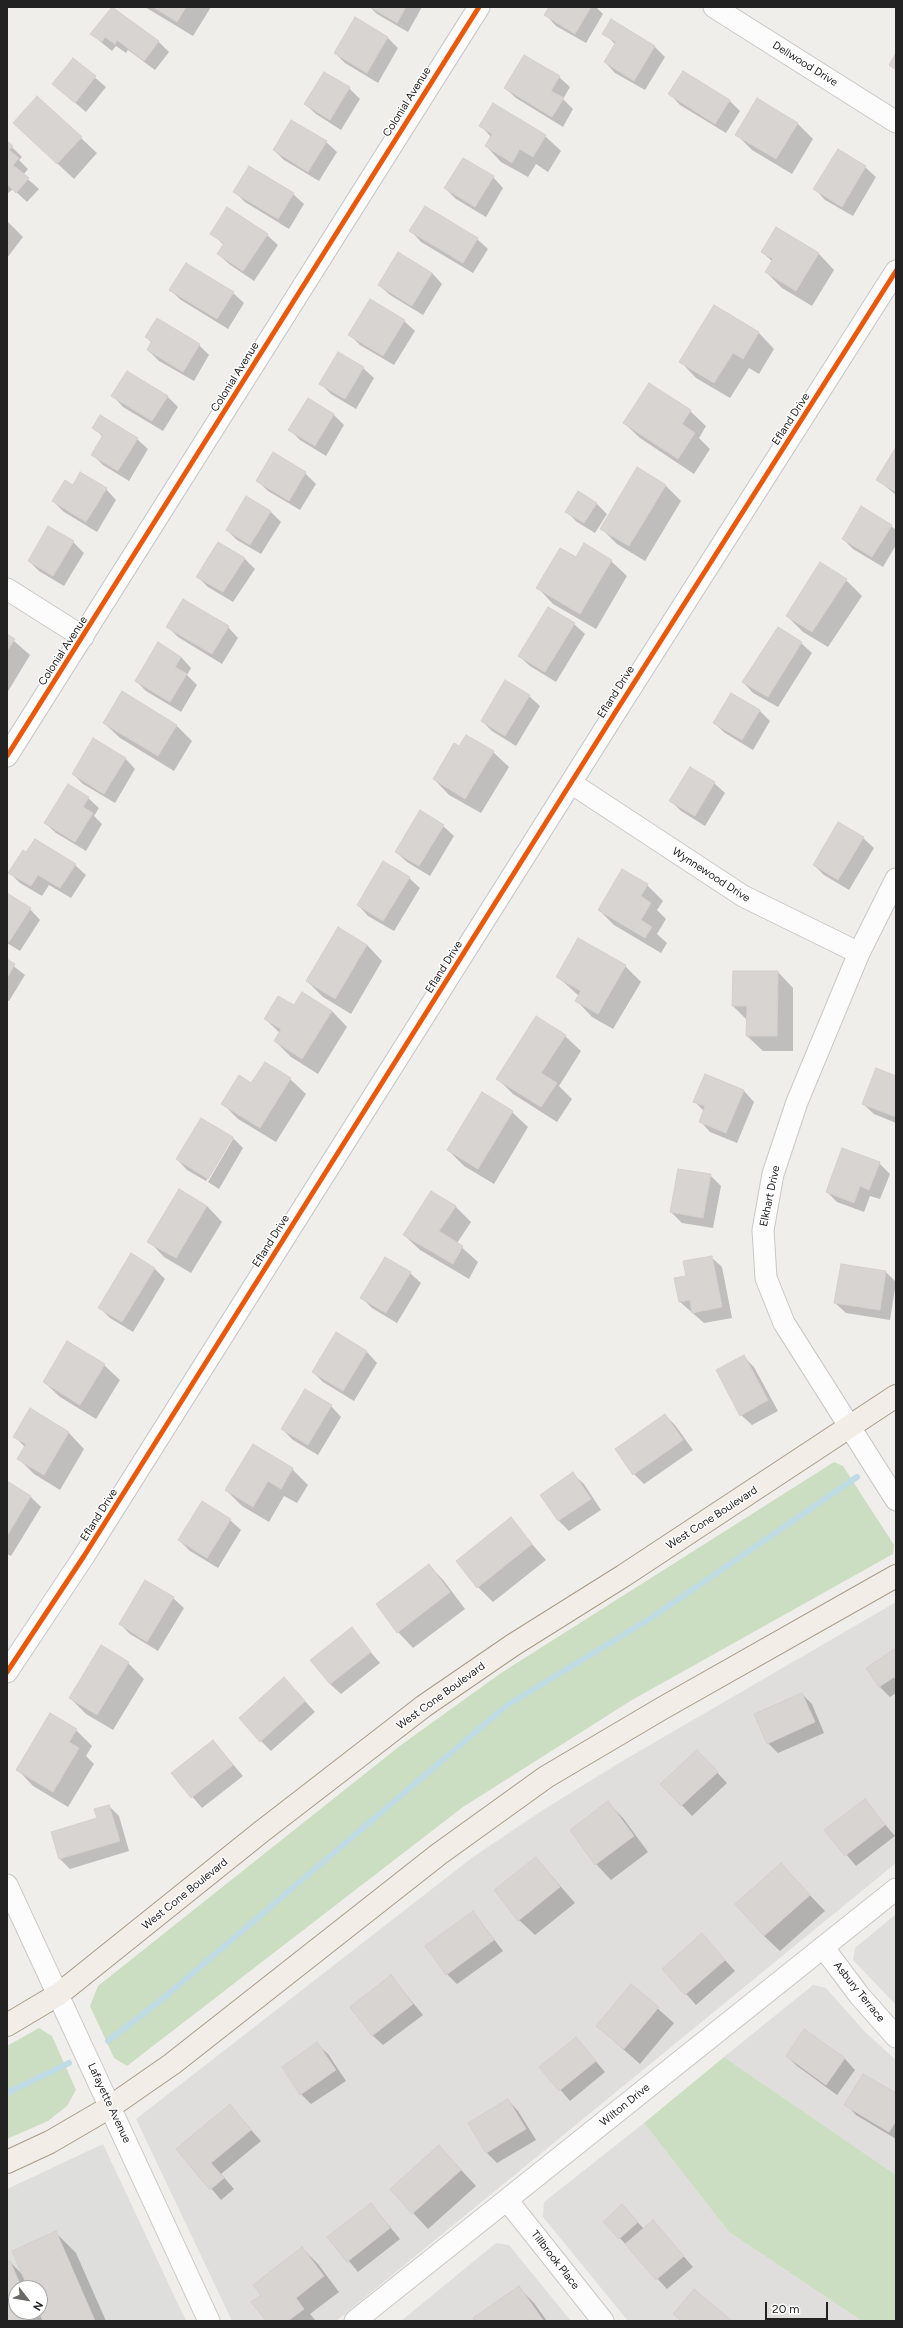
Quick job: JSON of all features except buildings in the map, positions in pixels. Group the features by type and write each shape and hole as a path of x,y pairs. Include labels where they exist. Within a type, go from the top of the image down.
{"main road":[{"name":"West Cone Boulevard","path":"7,2025 59,1994 261,1832 424,1706 513,1645 624,1576 850,1428 896,1396"},
{"path":"7,2162 50,2142 110,2107 172,2064 439,1854 546,1777 661,1709 896,1576"}],"street":[{"name":"Colonial Avenue","path":"7,756 479,7"},
{"name":"Dellwood Drive","path":"714,7 896,122"},
{"name":"Efland Drive","path":"7,1672 84,1556 896,271"},
{"path":"7,589 83,637"},
{"name":"Wynnewood Drive","path":"572,783 743,896 859,953"},
{"name":"Elkhart Drive","path":"896,879 859,953 797,1102 773,1174 763,1230 766,1278 784,1323 896,1500"},
{"name":"Lafayette Avenue","path":"7,1885 59,1994 209,2321"},
{"name":"Wilton Drive","path":"355,2321 896,1888"},
{"name":"Asbury Terrace","path":"823,1946 859,1995 896,2037"},
{"name":"Tillbrook Place","path":"507,2200 603,2321"}],"shaded area":[{"path":"896,1602 896,1863 336,2321 232,2321 136,2119 473,1857 543,1810 619,1763"},
{"path":"896,1914 896,2005 853,1960 855,1948"},
{"path":"813,1985 826,1988 865,2032 896,2060 896,2175 724,2057"},
{"path":"644,2123 729,2232 862,2321 628,2321 543,2217 544,2202"},
{"path":"103,2144 186,2321 7,2321 7,2189"},
{"path":"496,2243 509,2245 571,2321 401,2321"}],"green space":[{"path":"834,1462 843,1466 894,1545 893,1554 632,1700 463,1807 127,2066 114,2058 90,2006 98,1986 401,1745 501,1673"},
{"path":"39,2028 52,2036 76,2090 67,2106 48,2121 7,2139 7,2046"},
{"path":"724,2057 896,2175 896,2321 862,2321 729,2232 644,2123"}],"waterway":[{"path":"108,2041 160,2001 506,1706 651,1618 857,1477"},
{"path":"7,2093 69,2063"}],"cycle path":[{"path":"7,756 479,7"},
{"path":"7,1672 84,1556 613,716 896,271"}]}
